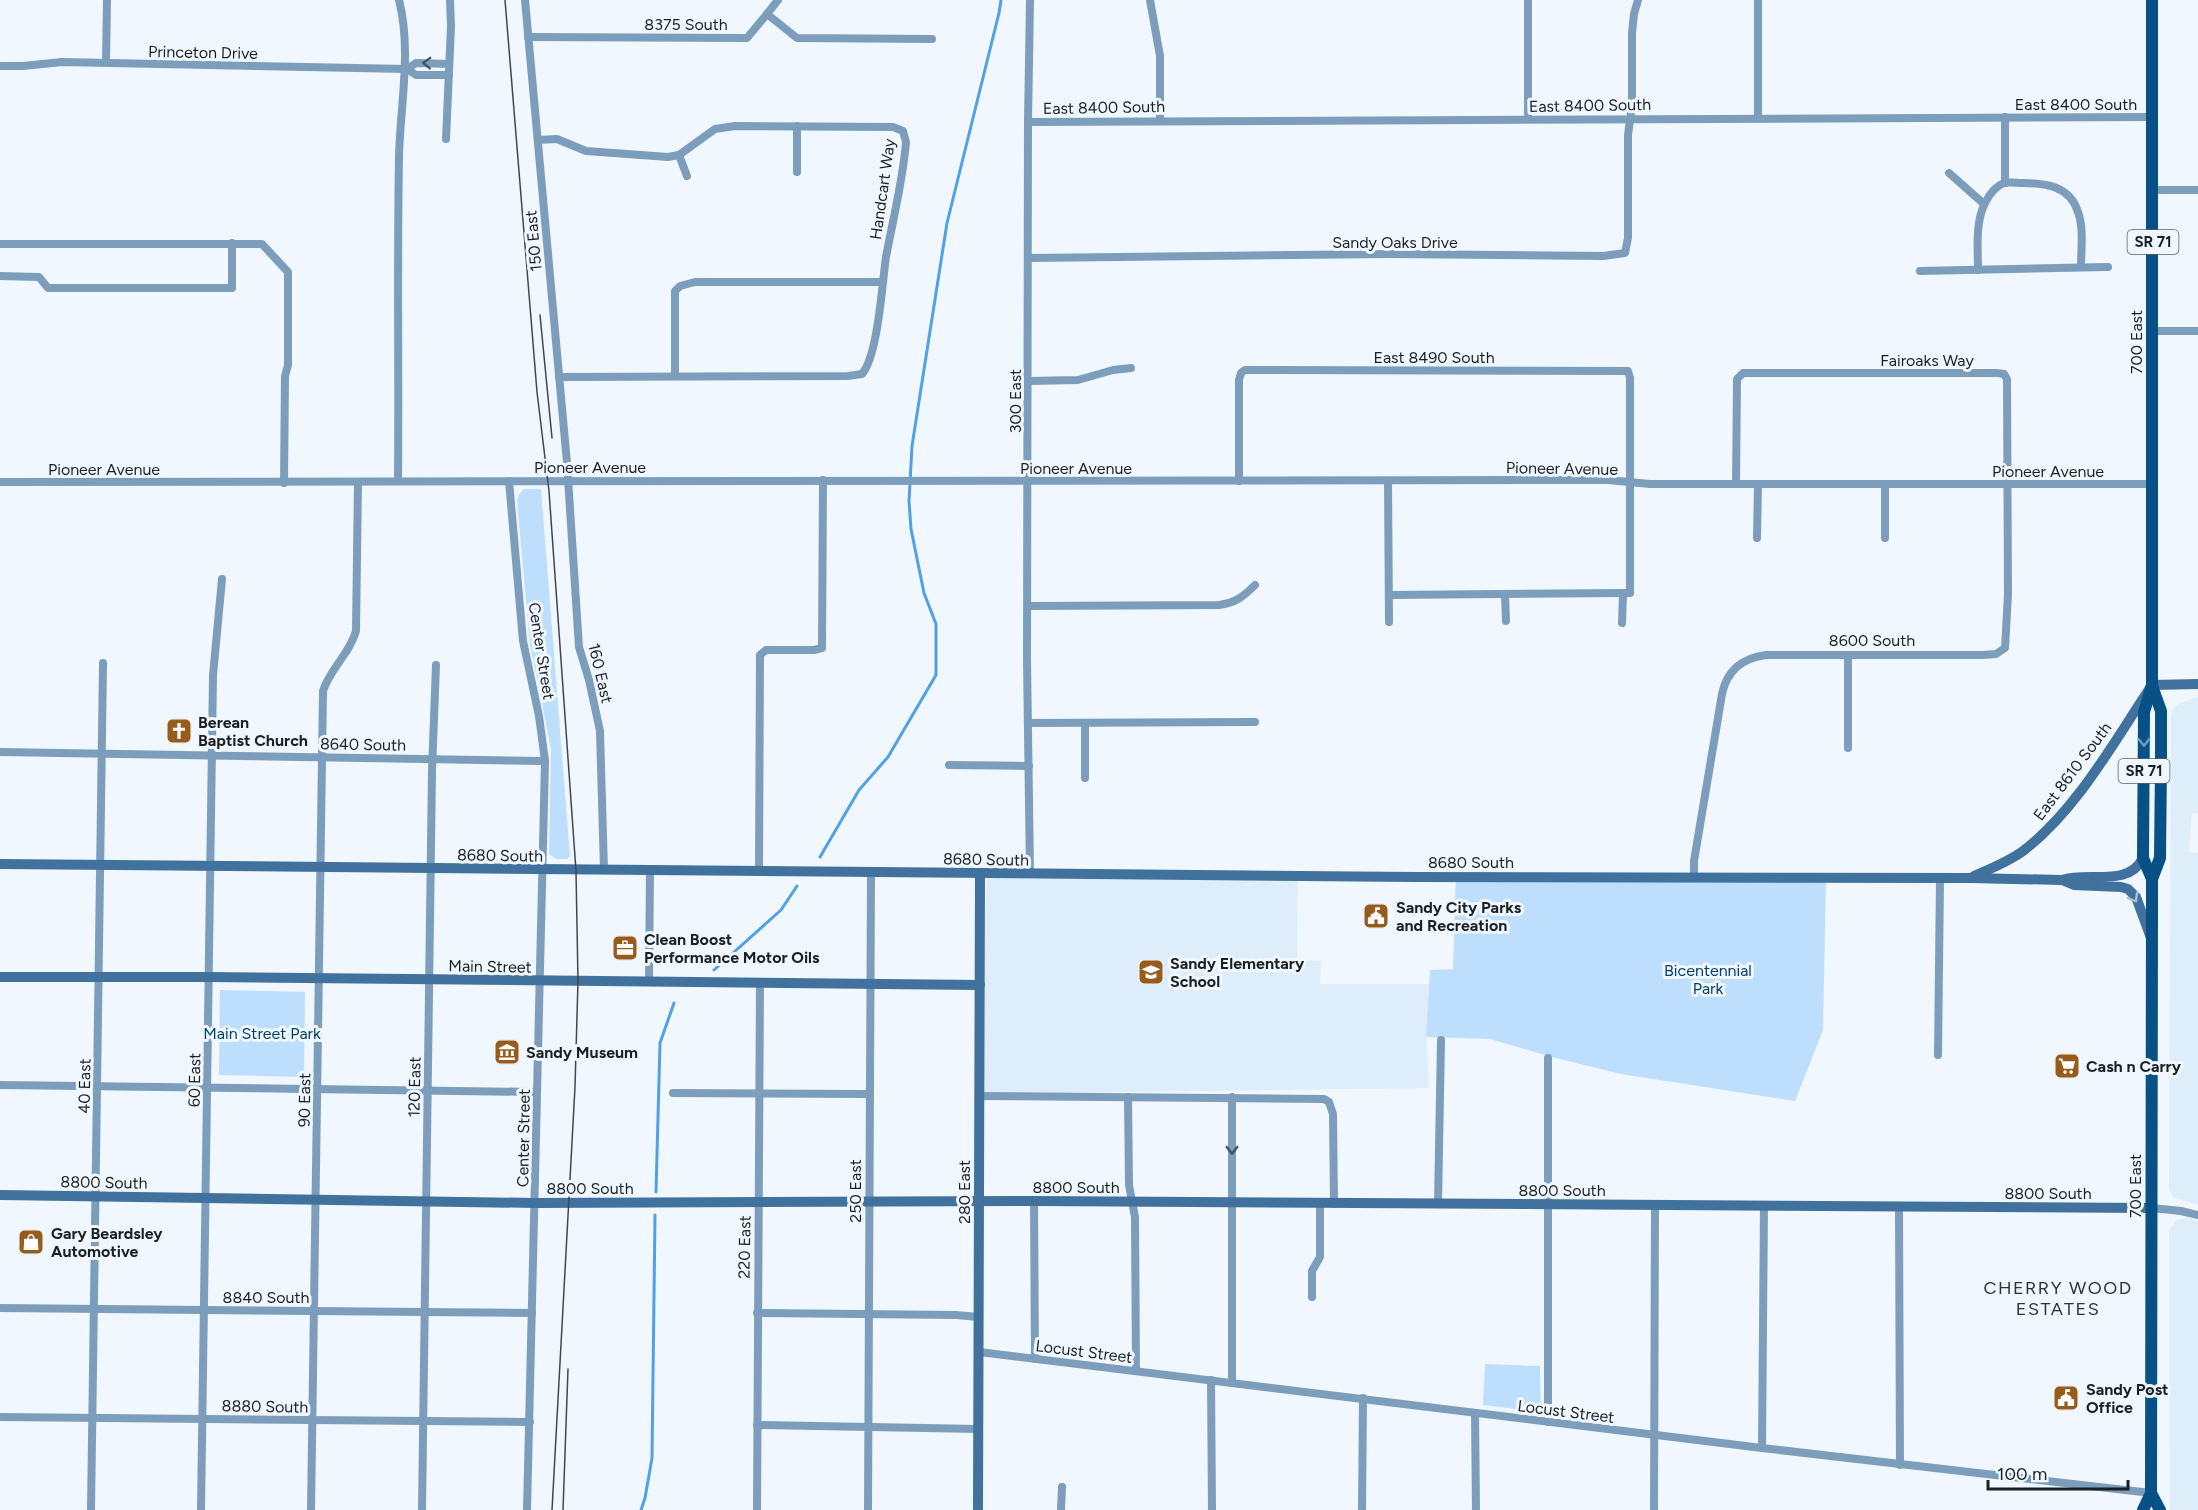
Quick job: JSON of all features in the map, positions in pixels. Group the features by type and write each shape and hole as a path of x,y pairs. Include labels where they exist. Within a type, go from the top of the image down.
{"main road":[{"name":"700 East","path":"2152,0 2152,685 2144,712 2143,858 2152,879"},
{"name":"700 East","path":"2144,1510 2151,1493 2152,879 2160,858 2161,711 2152,685"},
{"name":"700 East","path":"2151,1493 2160,1510"}],"street":[{"path":"106,62 107,0"},
{"path":"398,481 399,157 406,69 404,25 399,0"},
{"path":"446,139 450,0"},
{"name":"150 East","path":"525,0 567,481"},
{"path":"778,0 767,14 797,38 932,39"},
{"name":"300 East","path":"1030,0 1027,482 1030,874"},
{"path":"1150,0 1160,56 1160,120"},
{"path":"1528,0 1528,119"},
{"path":"1631,118 1632,23 1638,0"},
{"path":"1758,0 1758,117"},
{"name":"8375 South","path":"528,36 747,38 767,14"},
{"name":"Princeton Drive","path":"0,66 106,62 406,69"},
{"path":"406,69 416,63 449,64"},
{"path":"406,69 416,75 449,75"},
{"path":"2005,117 2005,183"},
{"name":"East 8400 South","path":"1028,122 2152,117"},
{"name":"Sandy Oaks Drive","path":"1029,258 1390,254 1509,257 1618,255 1625,253 1628,238 1628,135 1631,118"},
{"name":"Handcart Way","path":"675,376 848,376 862,374 869,362 880,311 882,282 905,148 903,130 887,126 725,126 706,135 679,155"},
{"path":"797,126 797,172"},
{"path":"538,140 557,139 586,151 657,158 679,155 687,176"},
{"path":"1950,173 1984,204"},
{"path":"1978,270 1979,223 1984,204 1991,194 2005,183 2046,183 2064,191 2075,204 2078,212 2081,267"},
{"path":"2152,190 2198,190"},
{"path":"0,276 39,277 48,288 232,288 232,243"},
{"path":"0,244 262,244 288,272 284,483"},
{"path":"1920,271 2108,267"},
{"path":"559,377 675,376 675,291 680,286 695,282 882,282"},
{"path":"2153,331 2198,331"},
{"path":"1028,381 1078,380 1113,370 1131,368"},
{"name":"East 8490 South","path":"1239,481 1239,380 1241,373 1245,370 1628,371 1630,378 1630,483"},
{"name":"Fairoaks Way","path":"1736,484 1737,379 1743,373 2004,374 2007,379 2008,484"},
{"path":"759,871 760,655 766,650 822,648 823,480"},
{"name":"Pioneer Avenue","path":"0,482 1608,480 1630,483 1736,484 2152,484"},
{"name":"Center Street","path":"509,481 523,640 545,761 527,1510"},
{"name":"160 East","path":"567,481 579,647 600,732 604,870"},
{"path":"1388,481 1389,622"},
{"name":"90 East","path":"311,1510 323,691 327,677 353,640 356,631 358,483"},
{"path":"1389,595 1630,593 1630,483"},
{"path":"1757,538 1758,484"},
{"path":"1885,484 1885,538"},
{"name":"8600 South","path":"1694,878 1694,861 1724,684 1733,669 1748,658 1767,655 1996,654 2005,648 2007,639 2008,484"},
{"name":"60 East","path":"201,1510 213,675 222,579"},
{"path":"1028,606 1231,604 1243,597 1255,585"},
{"path":"1622,623 1623,593"},
{"path":"1505,594 1506,621"},
{"path":"1848,655 1848,748"},
{"name":"40 East","path":"91,1510 103,663"},
{"name":"120 East","path":"422,1510 432,759 435,748 436,666"},
{"path":"2152,685 2198,684"},
{"name":"East 8610 South","path":"1971,878 2020,853 2051,825 2095,770 2152,685"},
{"path":"1028,723 1255,723"},
{"path":"1085,723 1085,778"},
{"name":"8640 South","path":"0,752 545,761"},
{"path":"949,765 1029,766"},
{"path":"2062,880 2074,876 2124,876 2136,870 2143,858"},
{"name":"8680 South","path":"0,864 980,874 2062,880"},
{"path":"649,982 650,870"},
{"name":"250 East","path":"868,1510 871,872"},
{"name":"280 East","path":"978,1510 980,874"},
{"path":"1938,1054 1940,879"},
{"path":"2062,880 2074,885 2121,886 2128,889 2136,897 2152,940"},
{"name":"Main Street","path":"0,977 209,977 980,986"},
{"name":"220 East","path":"757,1510 759,983"},
{"path":"1438,1204 1441,1040"},
{"path":"1548,1058 1548,1422"},
{"path":"0,1085 537,1092"},
{"path":"673,1092 869,1094"},
{"path":"980,1096 1317,1097 1329,1102 1333,1114 1334,1204"},
{"path":"1128,1097 1129,1185 1133,1202 1136,1371"},
{"path":"1232,1097 1232,1382"},
{"name":"8800 South","path":"0,1195 535,1203 1034,1201 2152,1208"},
{"path":"1034,1201 1035,1359"},
{"path":"1312,1297 1312,1271 1320,1257 1320,1203"},
{"path":"1654,1510 1655,1205"},
{"path":"1762,1448 1764,1206"},
{"path":"1899,1207 1900,1465"},
{"path":"2152,1208 2198,1215"},
{"name":"8840 South","path":"0,1308 532,1313"},
{"path":"757,1313 979,1317"},
{"name":"Locust Street","path":"979,1352 1900,1465 2151,1493"},
{"path":"1211,1380 1212,1510"},
{"path":"1362,1510 1363,1398"},
{"path":"1475,1413 1476,1510"},
{"name":"8880 South","path":"0,1417 530,1422"},
{"path":"757,1425 979,1429"},
{"path":"1061,1510 1062,1487"}],"shaded area":[{"path":"2198,697 2198,813 2192,814 2189,852 2198,853 2198,1205 2173,1197 2169,1183 2171,716 2173,709 2180,703"},
{"name":"Sandy Elementary School","path":"987,869 1298,871 1297,960 1321,961 1320,984 1429,984 1426,1037 1429,1088 980,1094"},
{"path":"2186,1218 2198,1221 2198,1510 2170,1510 2169,1230 2177,1220"}],"green space":[{"path":"524,489 541,489 570,857 568,859 556,859 549,854 551,749 530,644 517,501"},
{"name":"Bicentennial Park","path":"1456,872 1826,874 1823,1030 1795,1101 1621,1074 1490,1039 1426,1037 1430,970 1453,969"},
{"name":"Main Street Park","path":"220,990 305,992 304,1077 219,1075"},
{"path":"1485,1364 1540,1366 1541,1412 1483,1405"}],"waterway":[{"path":"820,857 859,790 888,757 936,675 936,624 924,593 911,529 909,501 912,446 947,223 1001,0"},
{"path":"714,970 781,910 797,886"},
{"path":"656,1192 660,1043 674,1003"},
{"path":"641,1510 652,1458 655,1215"}],"tram line":[{"path":"505,0 537,392 549,491 576,871 578,981 575,1087 552,1510"},
{"path":"540,315 552,438"},
{"path":"563,1510 568,1369"}],"place":[{"name":"Berean Baptist Church","path":"179,731"},
{"name":"Sandy City Parks and Recreation","path":"1376,916"},
{"name":"Clean Boost Performance Motor Oils","path":"625,948"},
{"name":"Sandy Elementary School","path":"1151,972"},
{"name":"Sandy Museum","path":"507,1052"},
{"name":"Cash n Carry","path":"2067,1066"},
{"name":"Gary Beardsley Automotive","path":"31,1242"},
{"name":"Sandy Post Office","path":"2066,1398"}],"district":[{"name":"CHERRY WOOD ESTATES","path":"2058,1298"}]}
